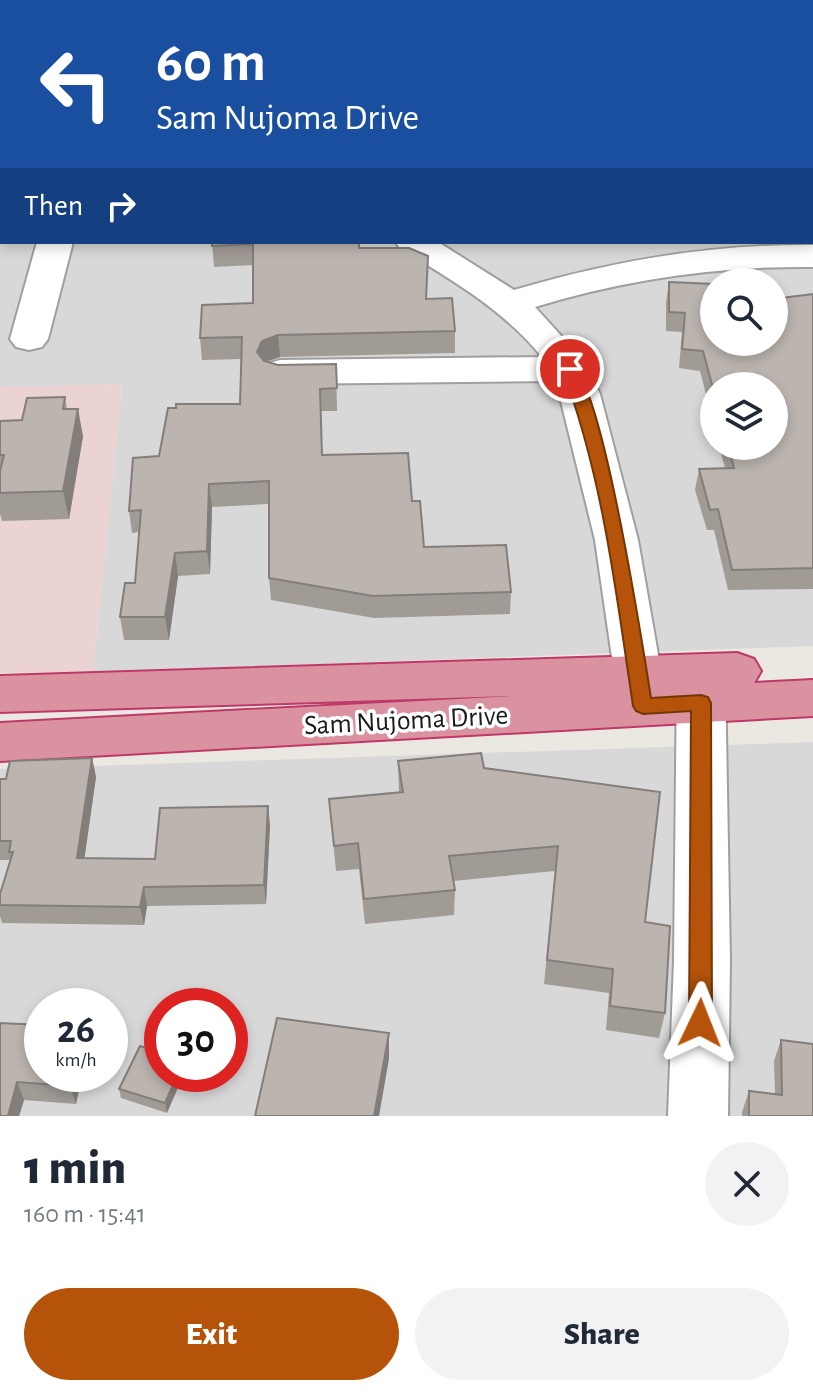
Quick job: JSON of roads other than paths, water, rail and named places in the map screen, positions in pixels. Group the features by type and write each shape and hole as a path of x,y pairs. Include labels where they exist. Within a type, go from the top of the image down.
{"highway":[{"name":"Sam Nujoma Drive","path":"701,688 813,668"},
{"name":"Sam Nujoma Drive","path":"0,694 701,688 813,698"},
{"name":"Sam Nujoma Drive","path":"0,742 641,690"}],"street":[{"path":"29,339 54,244"},
{"path":"416,244 508,303 553,347 570,369 581,398 617,539 641,690"},
{"path":"508,303 583,280 660,263 724,257 813,256"},
{"path":"280,372 570,369"},
{"path":"698,1116 702,961 701,688"}]}
